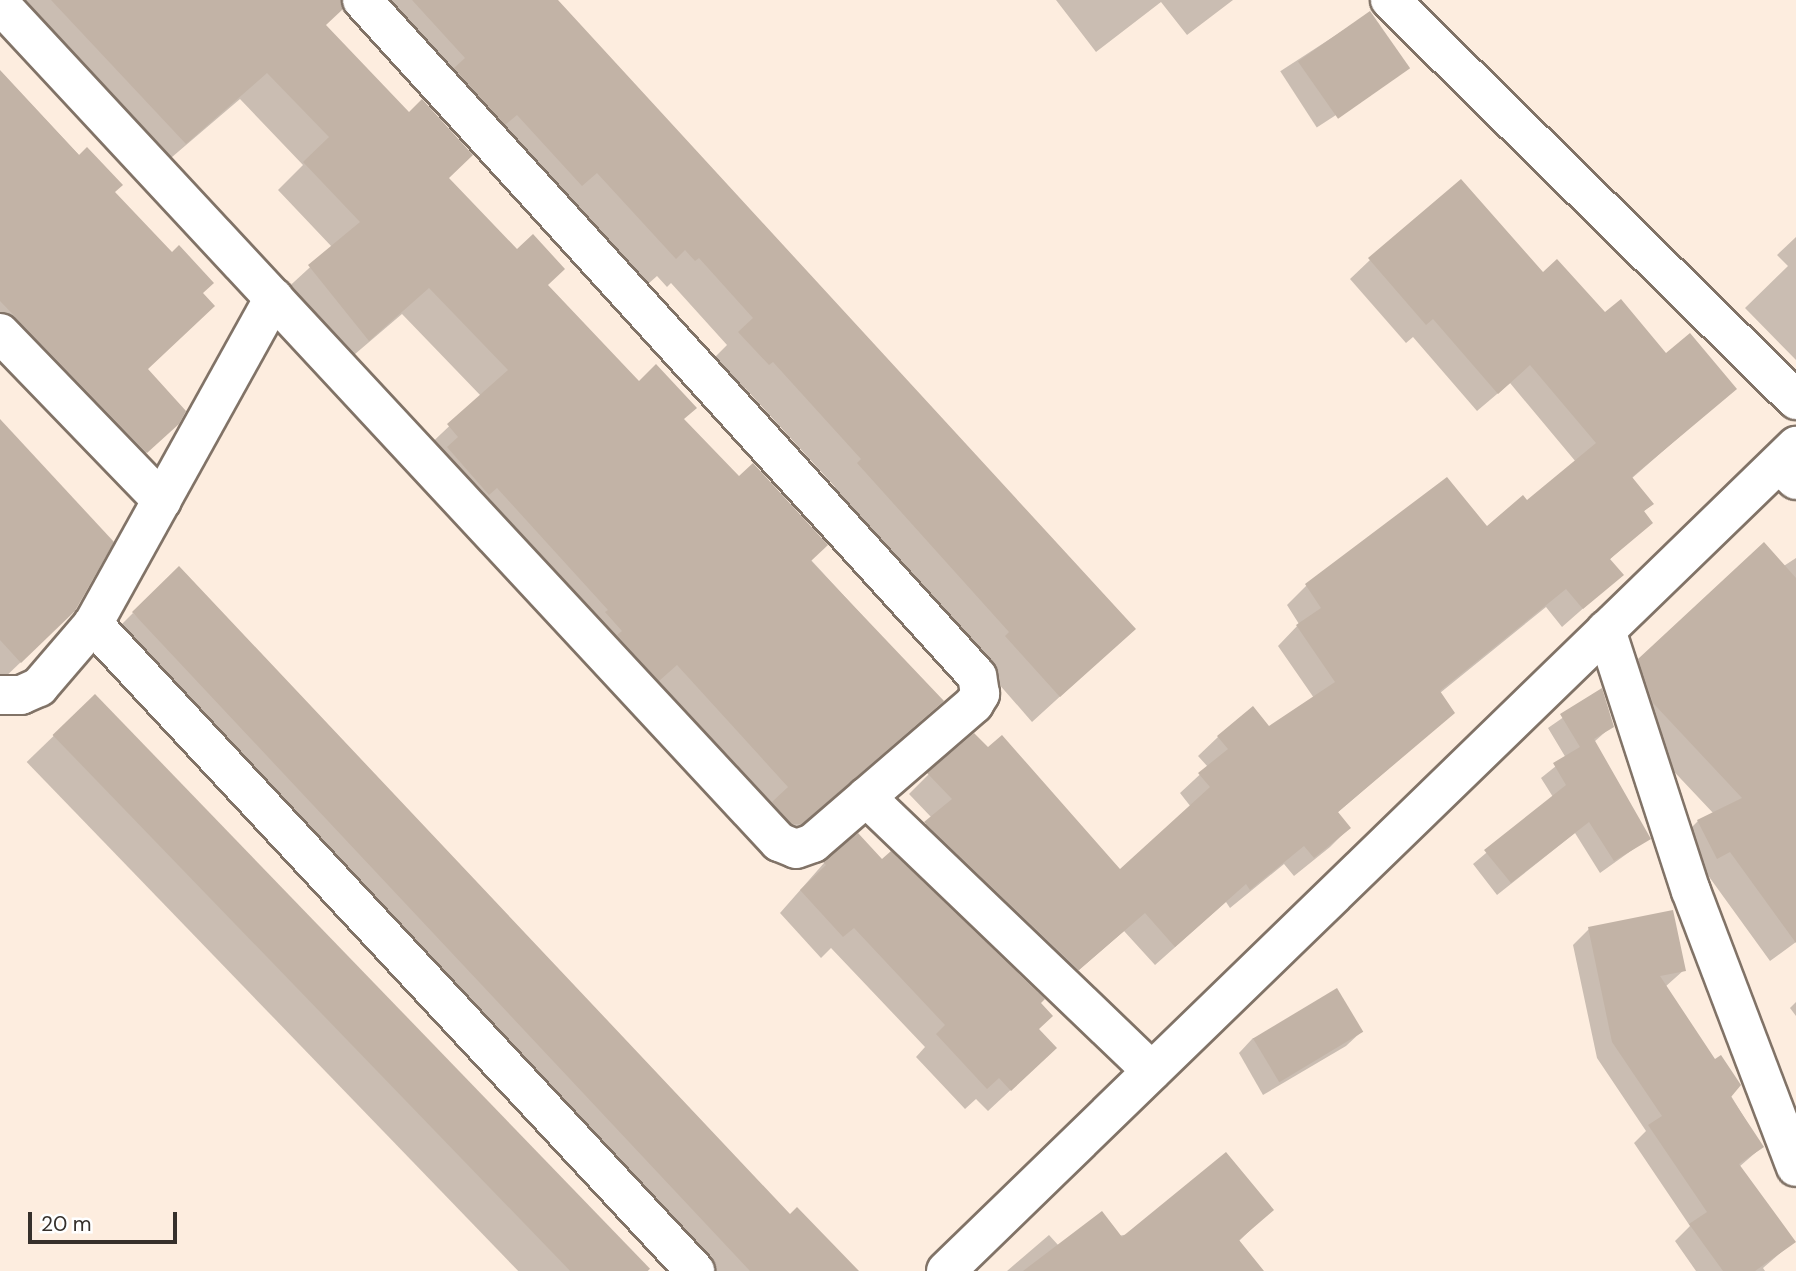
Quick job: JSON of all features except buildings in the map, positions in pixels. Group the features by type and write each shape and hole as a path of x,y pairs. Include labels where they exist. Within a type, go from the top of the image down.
{"street":[{"path":"0,4 779,842 796,849 813,843 974,704 980,694 977,677 362,0"},
{"path":"1390,0 1796,400"},
{"path":"0,695 21,695 39,687 93,624 274,298"},
{"path":"0,333 162,501"},
{"path":"946,1271 1606,630 1791,464"},
{"path":"93,624 695,1271"},
{"path":"1606,630 1691,891 1796,1167"},
{"path":"866,797 1152,1071"}]}
